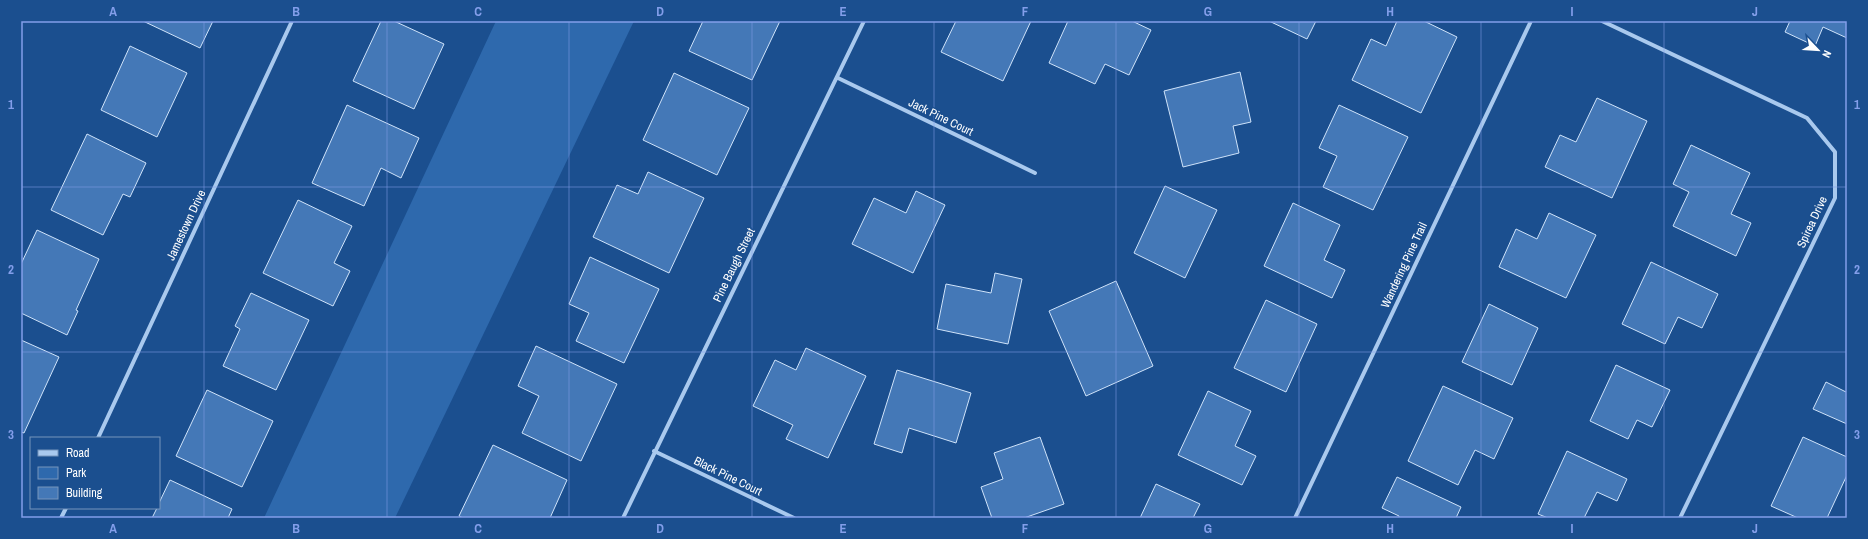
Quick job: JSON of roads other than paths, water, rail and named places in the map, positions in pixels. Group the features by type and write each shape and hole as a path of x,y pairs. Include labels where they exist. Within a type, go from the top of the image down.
{"street":[{"name":"Jamestown Drive","path":"98,437 292,21"},
{"name":"Pine Baugh Street","path":"622,518 838,78 864,21"},
{"name":"Wandering Pine Trail","path":"1295,518 1530,21"},
{"name":"Spirea Drive","path":"1602,21 1807,118 1835,152 1835,198 1680,518"},
{"name":"Jack Pine Court","path":"838,78 1035,173"},
{"name":"Black Pine Court","path":"654,451 794,518"},
{"path":"61,518 66,509"}]}
